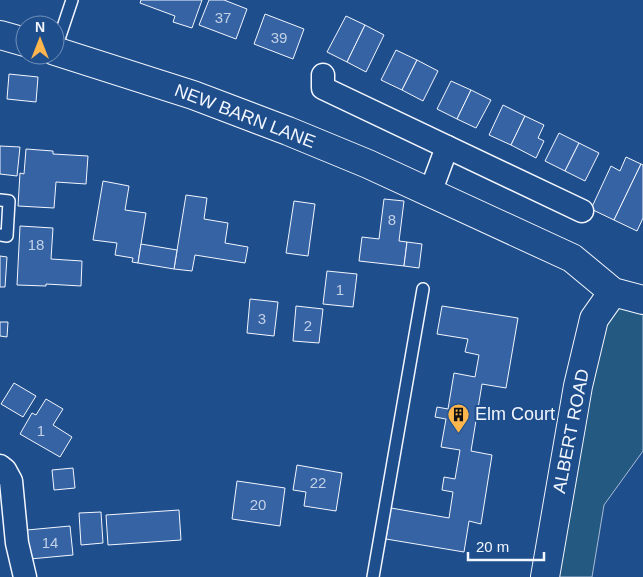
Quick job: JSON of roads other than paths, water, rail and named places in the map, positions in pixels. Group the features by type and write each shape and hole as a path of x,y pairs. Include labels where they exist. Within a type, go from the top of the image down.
{"main road":[{"path":"0,35 15,39"},
{"name":"NEW BARN LANE","path":"65,54 193,95 368,164 572,258 613,292 643,300"},
{"name":"ALBERT ROAD","path":"544,577 578,386 594,319 613,292"}],"street":[{"path":"323,75 323,88 582,211"},
{"path":"430,193 447,147"},
{"path":"0,466 11,481 17,543 25,577"}],"lane":[{"path":"65,21 72,0"},
{"path":"0,200 9,201 7,236 0,235"},
{"path":"373,577 423,289"}],"place":[{"name":"Elm Court","path":"459,433"}]}
